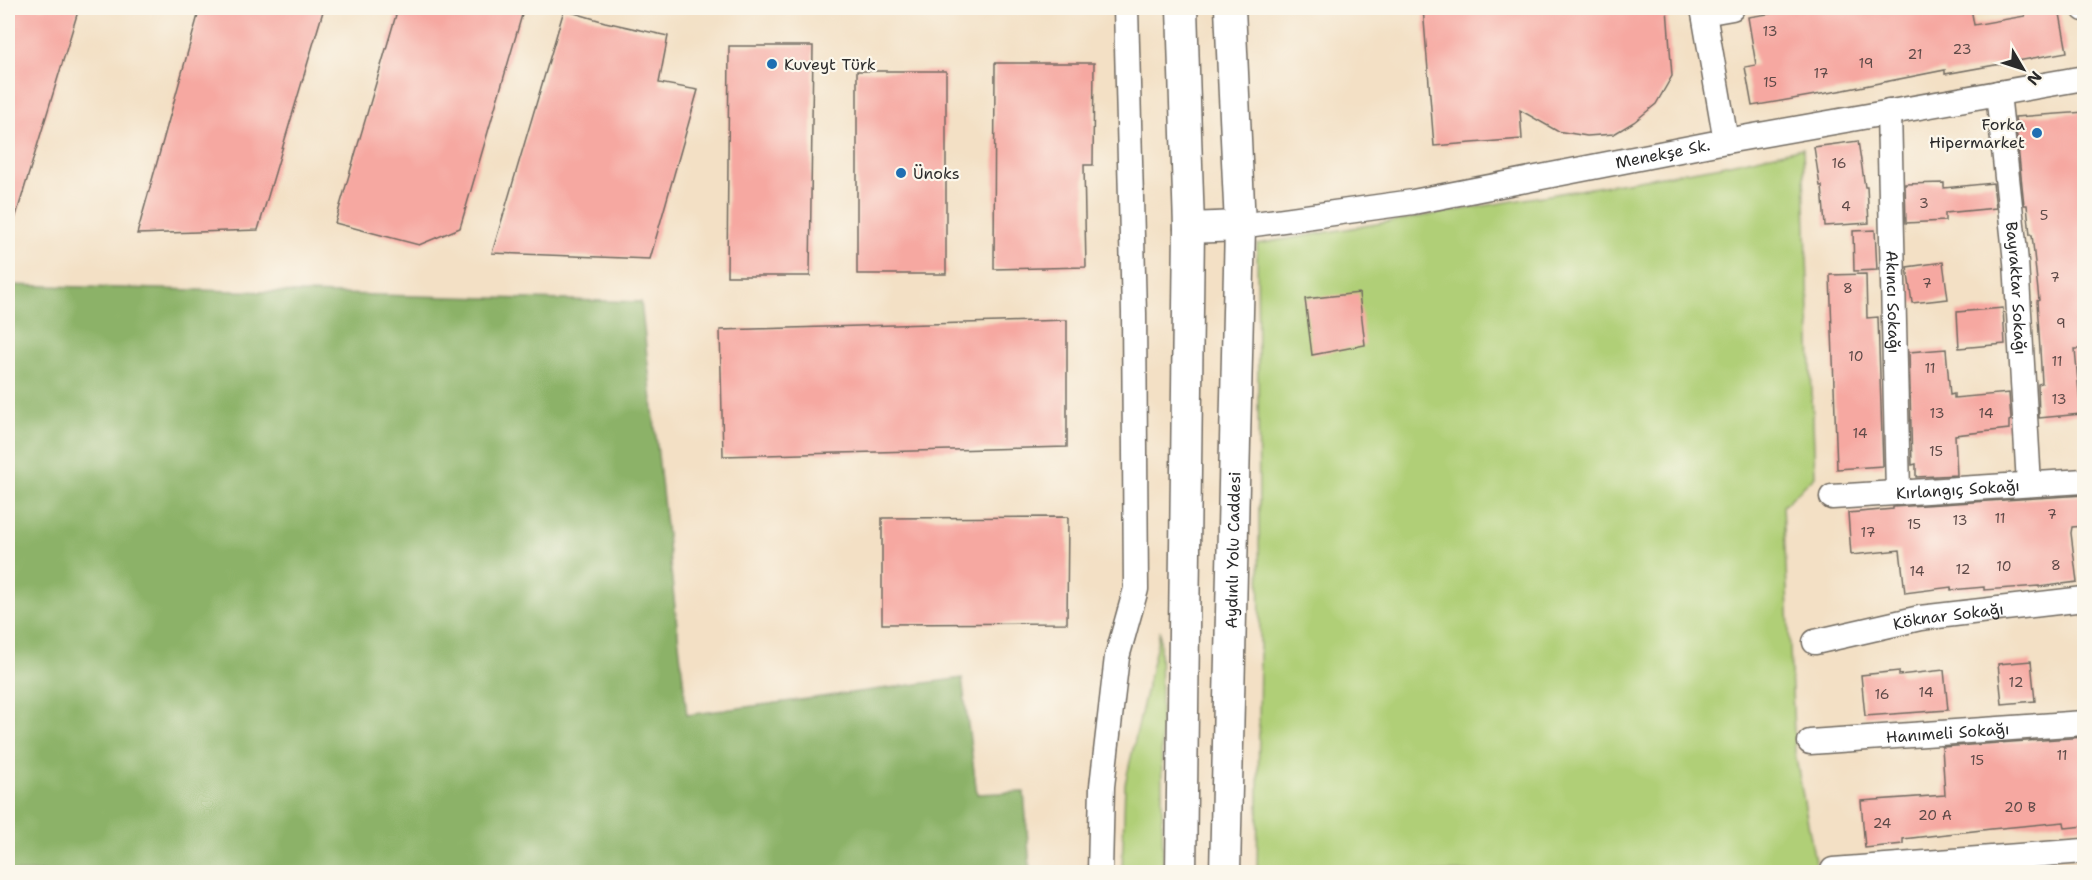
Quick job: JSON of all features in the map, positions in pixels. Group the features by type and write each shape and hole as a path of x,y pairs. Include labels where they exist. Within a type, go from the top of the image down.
{"main road":[{"path":"1181,873 1189,228 1182,8"},
{"name":"Aydınlı Yolu Caddesi","path":"1225,873 1240,226 1230,8"},
{"path":"1189,228 1240,226"}],"street":[{"path":"1100,873 1102,786 1117,657 1136,589 1134,313 1126,8"},
{"path":"1726,141 1704,10 1732,8"},
{"name":"Menekşe Sk.","path":"1240,226 1413,202 1726,141 2085,78"},
{"name":"Bayraktar Sokağı","path":"1998,93 2016,262 2029,484"},
{"name":"Akıncı Sokağı","path":"1889,112 1898,492"},
{"name":"Kırlangıç Sokağı","path":"1832,497 2085,481"},
{"name":"Köknar Sokağı","path":"1815,642 1920,618 2085,599"},
{"name":"Hanımeli Sokağı","path":"1810,742 2085,723"},
{"path":"1833,870 2085,851"}],"green space":[{"path":"1803,148 1815,476 1783,506 1795,753 1817,872 1257,872 1260,652 1257,244 1716,167"},
{"path":"8,285 641,302 687,715 962,678 977,794 1024,792 1030,868 1005,869 1005,872 8,872"},
{"path":"1160,630 1163,872 1122,872 1125,784"}],"building":[{"path":"8,8 79,8 12,229 8,229"},
{"path":"200,8 324,8 258,230 137,234"},
{"path":"398,8 524,8 460,228 419,245 335,223"},
{"path":"1423,8 1667,8 1672,76 1656,104 1634,122 1614,134 1587,136 1557,131 1520,110 1522,139 1434,146"},
{"path":"1806,8 1971,8 1974,25 2025,16 2024,8 2059,8 2067,52 1945,74 1945,70 1752,106 1745,67 1756,65 1748,17"},
{"path":"564,10 668,36 659,83 698,90 650,259 492,253"},
{"path":"729,46 813,46 810,276 727,276"},
{"path":"995,63 1094,63 1093,165 1084,165 1086,267 994,269"},
{"name":"Ünoks","path":"857,71 946,71 946,274 857,274"},
{"path":"2085,112 2085,349 2075,349 2081,414 2039,418 2038,384 2042,383 2037,301 2039,300 2032,235 2030,235 2027,205 2024,205 2015,117"},
{"path":"1858,141 1865,187 1867,187 1869,223 1825,226 1822,186 1820,186 1814,147"},
{"path":"1944,183 1944,188 1993,183 1996,208 1945,213 1945,221 1906,223 1905,184"},
{"path":"1875,230 1877,270 1854,271 1853,231"},
{"path":"1943,262 1948,299 1912,303 1907,267"},
{"path":"1866,274 1867,318 1878,317 1883,466 1837,469 1830,275"},
{"path":"1359,293 1365,345 1312,355 1305,299"},
{"path":"2003,308 2005,344 1959,348 1957,312"},
{"path":"1067,320 1067,447 723,456 720,330"},
{"path":"1946,349 1950,395 1954,394 1954,398 2009,393 2011,420 2009,429 1955,435 1957,475 1916,477 1916,464 1912,465 1909,352"},
{"path":"2085,495 2085,526 2072,527 2071,533 2077,582 1984,590 1984,587 1951,590 1951,587 1905,593 1900,550 1851,555 1848,513 1893,509 1893,507"},
{"path":"1068,517 1067,623 882,624 882,518"},
{"path":"2031,661 2035,701 2002,704 1998,664"},
{"path":"1944,670 1948,710 1865,716 1861,675 1899,671 1899,675"},
{"path":"2085,737 2085,826 2065,828 2064,822 1991,829 1903,839 1903,844 1865,848 1861,801 1945,795 1942,747"}],"place":[{"name":"Kuveyt Türk","path":"772,64"},
{"name":"Forka Hipermarket","path":"2037,133"},
{"name":"Ünoks","path":"901,173"}]}
